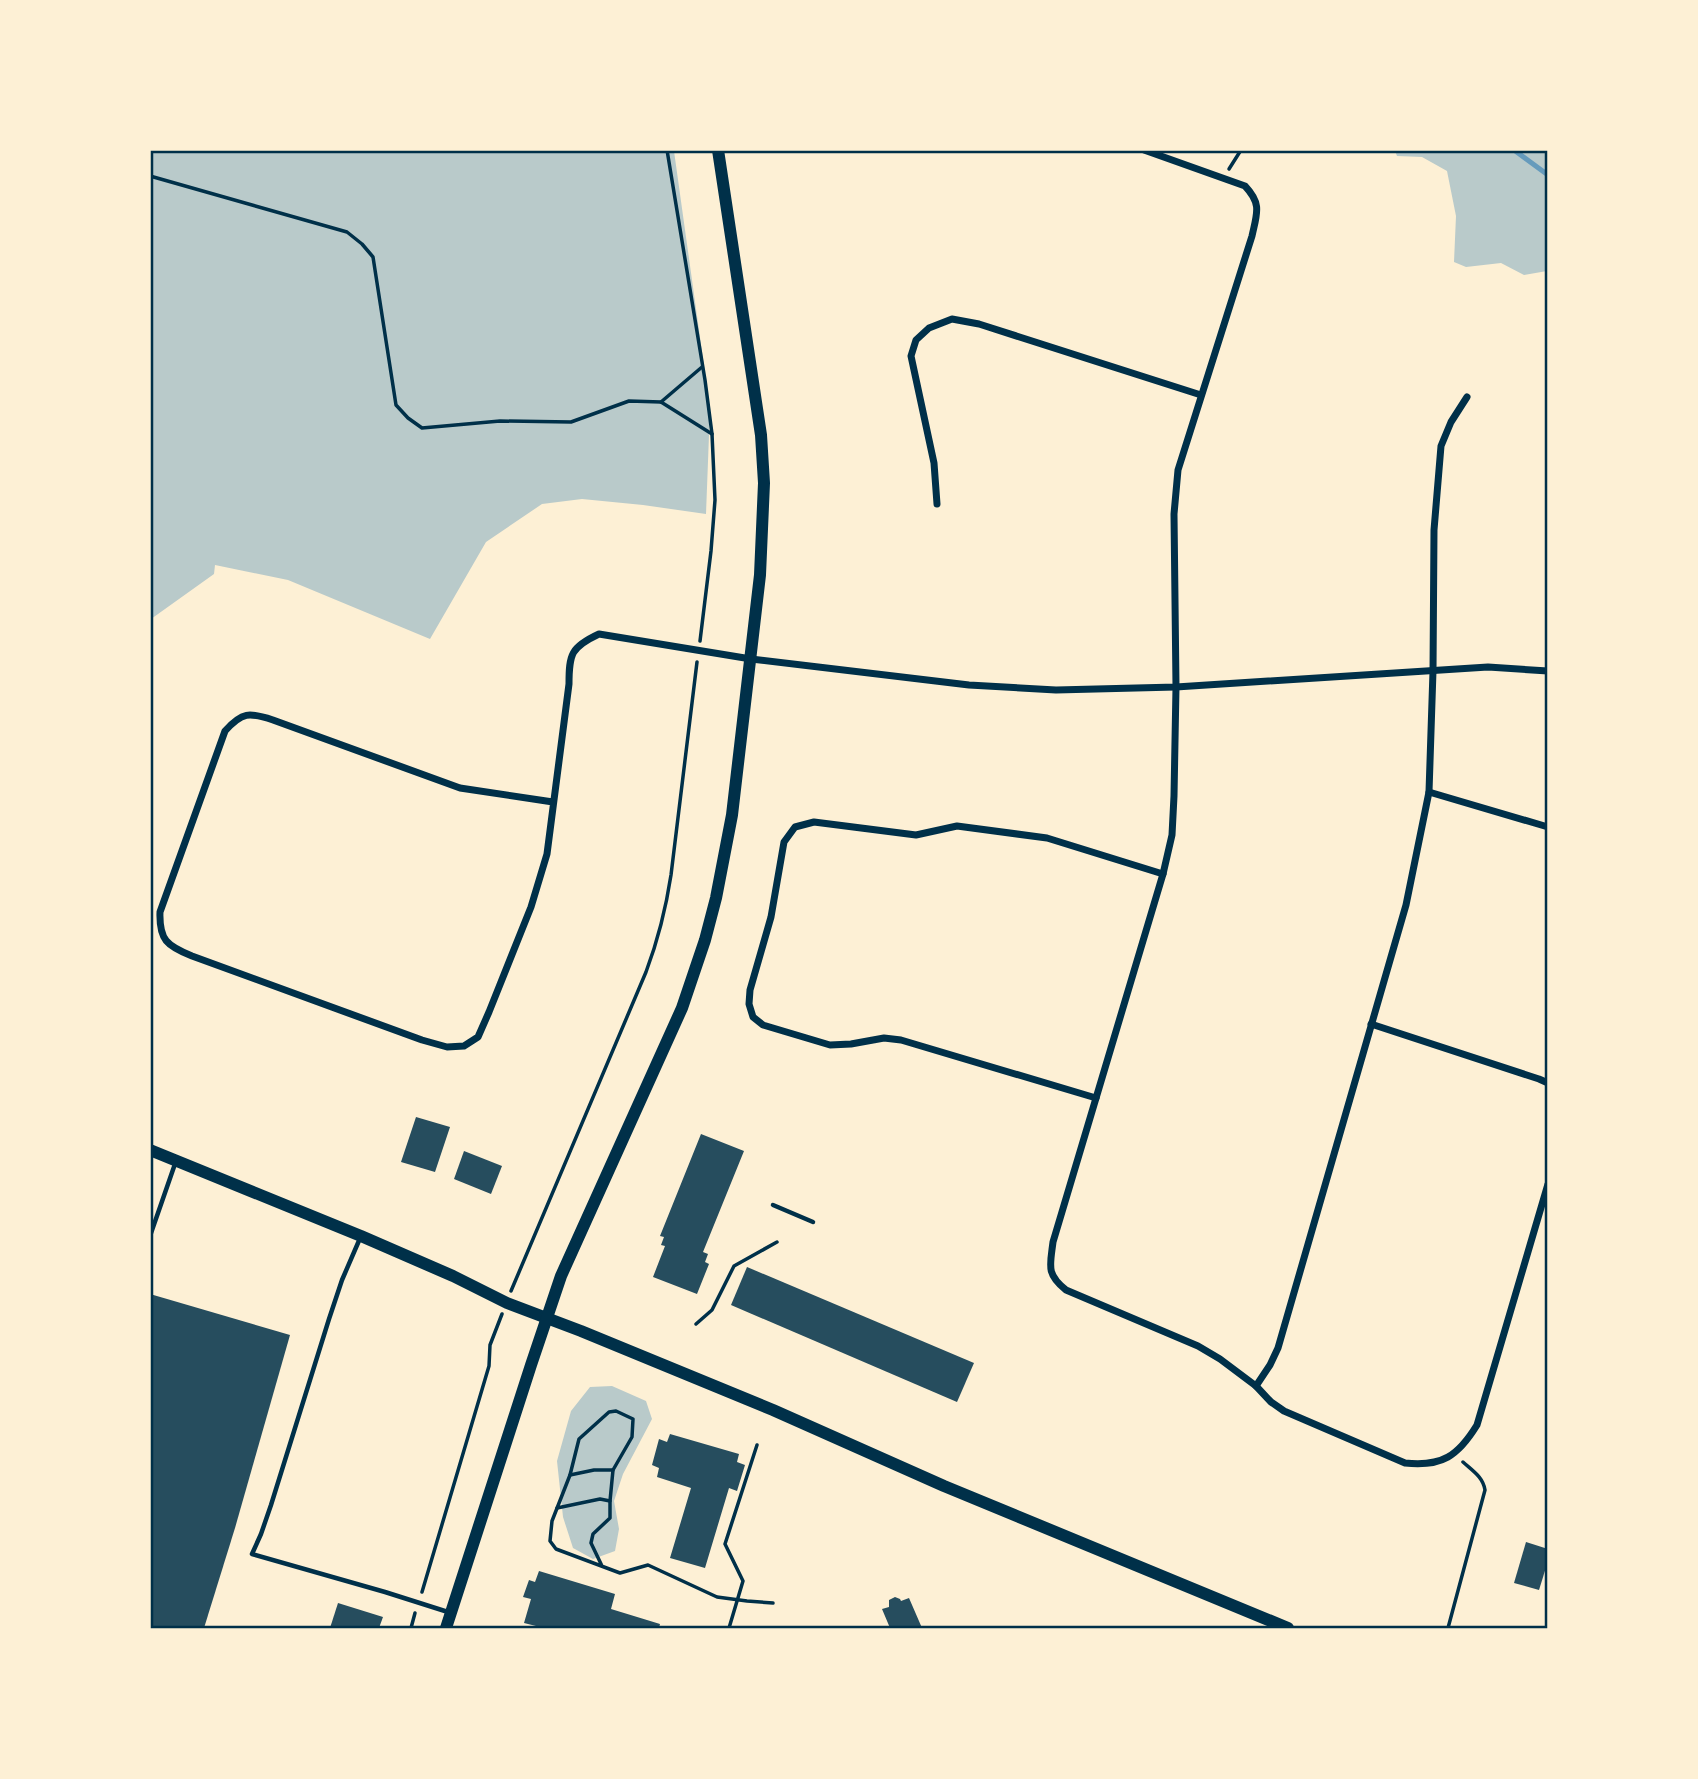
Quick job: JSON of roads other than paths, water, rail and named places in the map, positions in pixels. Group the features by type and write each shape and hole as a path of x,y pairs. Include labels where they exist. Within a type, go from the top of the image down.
{"street":[{"path":"446,1629 561,1276 682,1009 716,898 732,815 760,575 764,471 761,435 718,150"},
{"path":"1144,150 1245,186 1255,196 1257,210 1252,236 1178,470 1174,514 1176,687 1172,835 1163,874 1053,1242 1049,1269 1055,1280 1066,1290 1198,1346 1220,1359 1284,1411 1405,1463 1423,1465 1439,1462 1453,1454 1467,1441 1477,1425 1548,1184"},
{"path":"937,504 934,463 911,356 916,340 929,328 952,319 979,324 1201,395"},
{"path":"1256,1386 1278,1348 1406,905 1429,792 1434,530 1441,446 1451,422 1467,397"},
{"path":"553,802 460,788 257,715 245,715 225,732 160,912 159,927 164,939 173,948 422,1040 447,1047 464,1046 478,1037 531,906 547,853 569,684 569,662 577,647 599,634 751,659 969,685 1056,690 1176,687 1488,667 1548,671"},
{"path":"1429,792 1548,827"},
{"path":"1096,1098 901,1040 884,1038 830,1045 763,1025 753,1017 749,1004 750,990 771,917 784,842 795,827 814,822 916,835 957,826 1047,838 1163,874"},
{"path":"1371,1024 1548,1083"},
{"path":"150,1150 361,1236 507,1303 773,1410 944,1486 1287,1629"}],"lane":[{"path":"150,1236 177,1160"},
{"path":"773,1205 813,1222"},
{"path":"361,1236 342,1280 268,1515 252,1554 450,1613"}],"waterway":[{"path":"1514,150 1548,175"}]}
